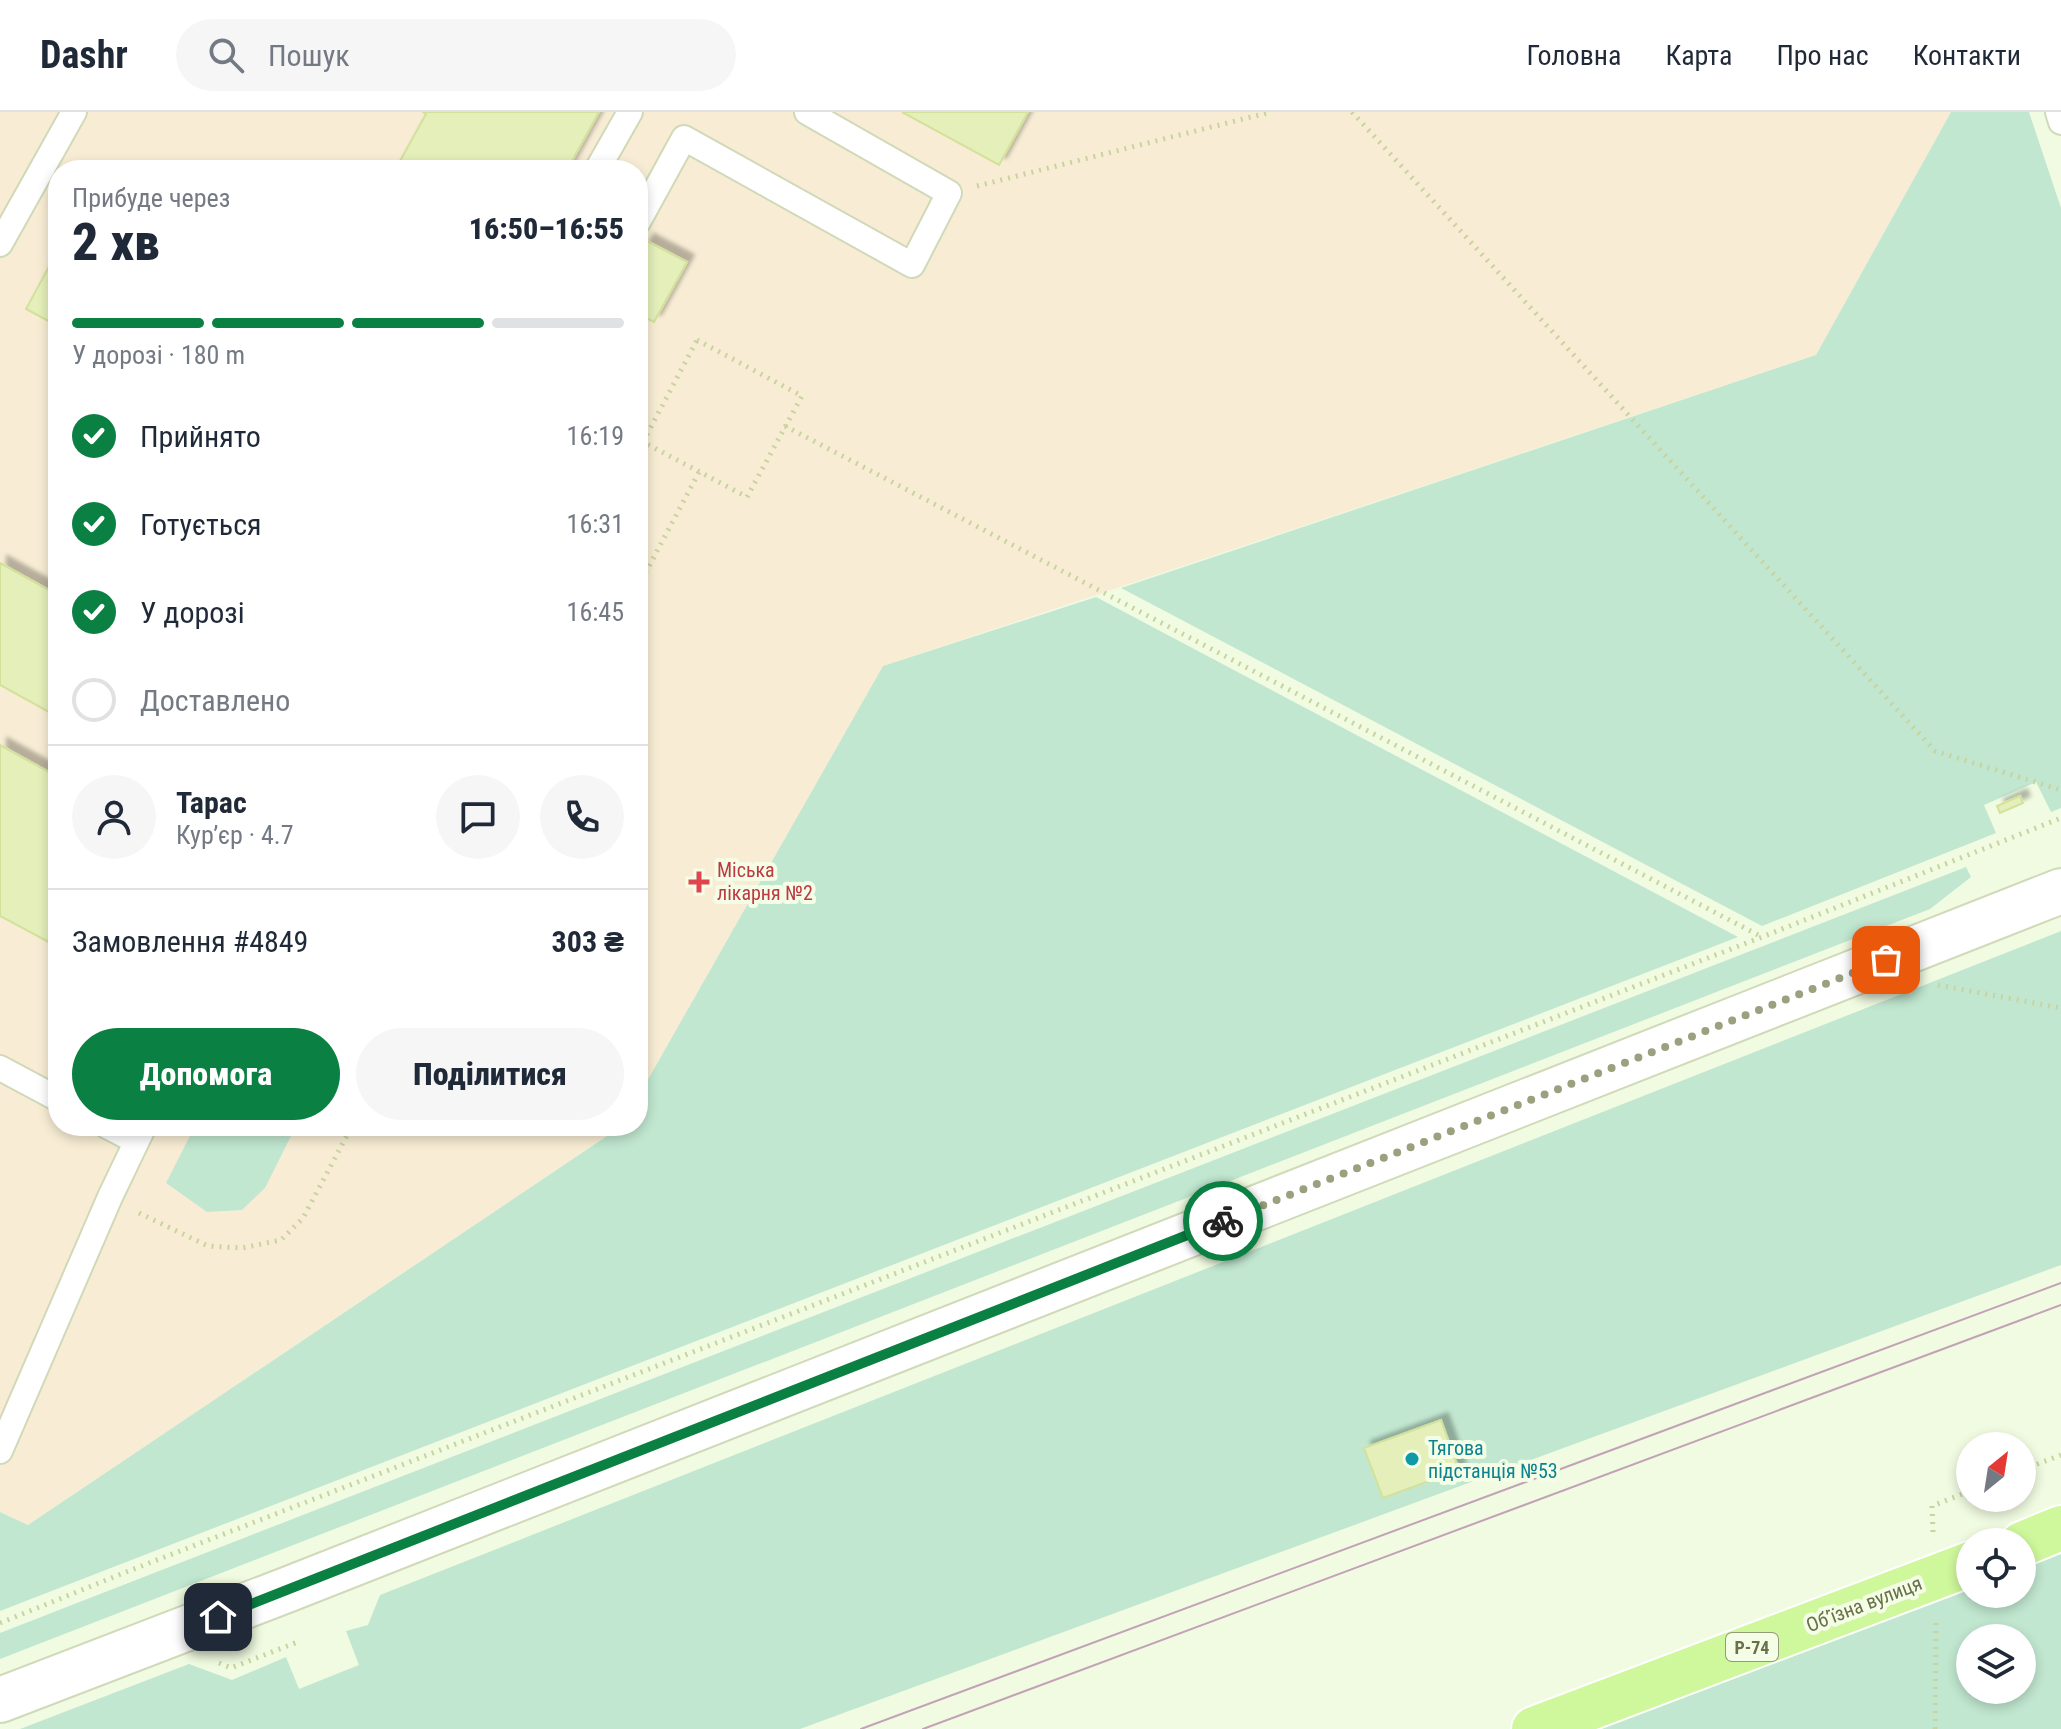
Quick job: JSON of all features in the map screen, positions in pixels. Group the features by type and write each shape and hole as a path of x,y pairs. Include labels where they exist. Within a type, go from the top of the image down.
{"main road":[{"path":"2036,1538 2061,1528"},
{"name":"Обʼїзна вулиця","path":"1534,1729 1956,1569"}],"street":[{"path":"0,1700 2061,891"}],"lane":[{"path":"0,244 74,112"},
{"path":"603,160 630,112"},
{"path":"648,204 684,138 912,265 949,193 807,112"},
{"path":"2058,112 2061,122"},
{"path":"0,1068 48,1094"},
{"path":"0,1451 139,1136"}],"path":[{"path":"949,193 1271,112"},
{"path":"1352,112 1935,751 2061,790"},
{"path":"648,433 697,340 802,396 747,497 648,445"},
{"path":"785,426 1762,937"},
{"path":"648,568 699,472"},
{"path":"0,1623 2061,818"},
{"path":"1936,985 2061,1008"},
{"path":"110,1197 161,1226 208,1246 242,1248 281,1240 303,1218 347,1136"},
{"path":"2036,1465 2061,1455"},
{"path":"1932,1506 1956,1497"},
{"path":"207,1658 231,1668 300,1641"}],"shaded area":[{"name":"Міська лікарня №2","path":"0,112 1951,112 1816,355 883,666 648,1079 648,160 48,160 48,1136 607,1136 28,1525 0,1512"}],"green space":[{"path":"1951,112 2029,112 2061,208 2061,808 2051,812 2036,782 1984,805 1996,833 1762,926 1121,588 1816,355"},
{"path":"1096,597 1738,937 0,1611 0,1512 28,1525 607,1136 648,1136 648,1079 883,666"},
{"path":"1966,867 1971,877 1930,909 0,1659 0,1633"},
{"path":"2061,931 2061,1265 800,1729 20,1729 189,1664 232,1680 286,1657 299,1689 359,1665 346,1631 368,1625 380,1595"},
{"path":"190,1136 291,1136 265,1188 242,1210 207,1212 166,1183"},
{"path":"2061,1528 2061,1729 1534,1729 1956,1569 1956,1608 2036,1608 2036,1538"}],"building":[{"path":"423,112 599,112 573,160 401,160 426,114"},
{"path":"902,112 1028,112 999,165"},
{"path":"648,242 687,262 654,322 648,319"},
{"path":"48,268 48,321 26,309"},
{"path":"0,563 48,589 48,711 0,685"},
{"path":"0,745 48,771 48,942 0,916"},
{"path":"2020,796 2023,803 2000,813 1997,806"},
{"name":"Тягова підстанція №53","path":"1441,1420 1459,1470 1383,1498 1364,1448"}],"tram line":[{"path":"861,1729 2061,1283"},
{"path":"923,1729 2061,1305"}],"way so far":[{"path":"1223,1221 1886,960"}],"place":[{"name":"Міська лікарня №2","path":"699,882"},
{"name":"Тягова підстанція №53","path":"1412,1459"}],"route":[{"path":"218,1617 1223,1221"}]}
